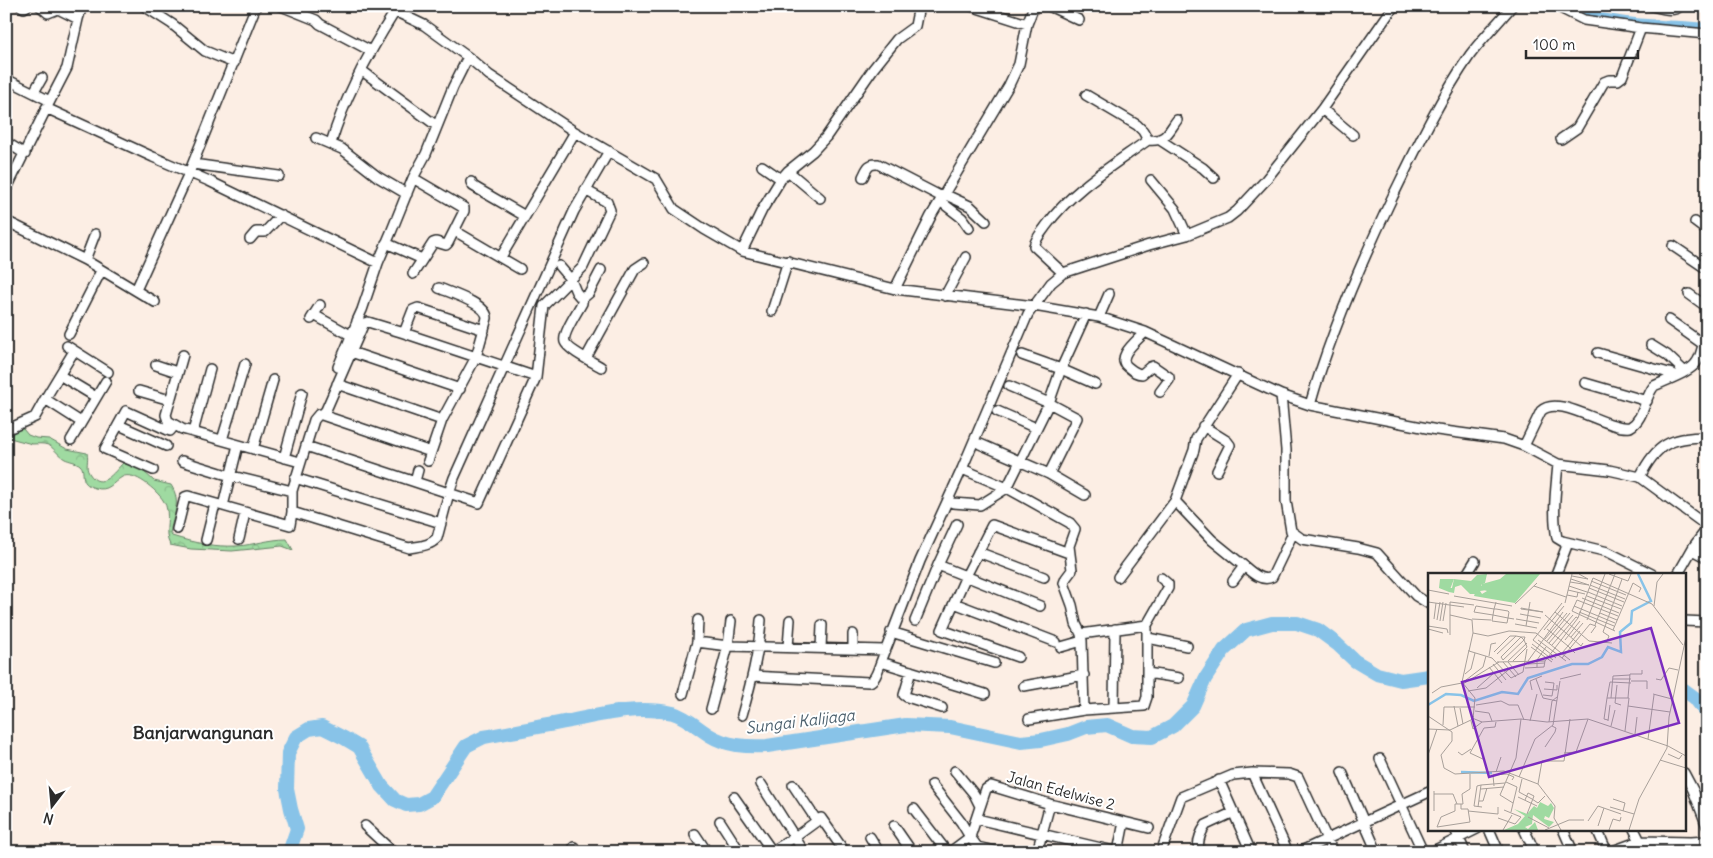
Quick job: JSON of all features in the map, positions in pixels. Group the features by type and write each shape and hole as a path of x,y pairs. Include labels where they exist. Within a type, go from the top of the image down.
{"street":[{"path":"21,6 24,8 27,6"},
{"path":"40,6 48,13 58,9 78,19"},
{"path":"6,190 67,68 82,6"},
{"path":"144,6 172,24 208,52 234,63"},
{"path":"136,290 193,164 256,6"},
{"path":"281,6 316,20 320,24 371,51"},
{"path":"384,6 394,13 424,25 489,75 574,132 656,179 674,209 742,251 895,289 1034,306 1099,317 1145,332 1281,395 1310,405 1437,430 1504,439 1558,464 1609,470 1640,477 1707,528 1679,573"},
{"path":"742,251 762,210 781,179 826,137 873,69 897,40 915,26 919,6"},
{"path":"971,6 1027,24"},
{"path":"895,289 942,197 1010,85 1019,64 1027,24 1034,6"},
{"path":"1049,6 1079,20"},
{"path":"1227,6 1237,6"},
{"path":"753,676 869,682 875,678 920,561 962,469 1028,314 1051,283 1063,273 1149,245 1187,235 1228,218 1237,211 1264,182 1322,109 1394,6"},
{"path":"1310,405 1322,364 1347,300 1374,236 1411,158 1442,98 1472,54 1512,6"},
{"path":"1556,6 1581,19 1641,28 1707,34"},
{"path":"1652,6 1672,10 1680,6"},
{"path":"330,143 341,112 361,70 394,13"},
{"path":"1562,139 1577,128 1604,82 1618,80 1622,77 1641,28"},
{"path":"322,413 322,408 354,337 378,262 413,178 426,154 453,87 468,57"},
{"path":"361,70 437,126"},
{"path":"34,92 42,78"},
{"path":"6,79 34,92 48,104 378,262"},
{"path":"1086,95 1137,125 1148,140"},
{"path":"1322,109 1353,135"},
{"path":"1160,140 1169,133 1177,120"},
{"path":"501,257 574,132"},
{"path":"316,138 342,149 378,177 407,194"},
{"path":"1063,273 1034,246 1036,241 1052,218 1088,182 1148,140 1160,140 1203,168 1214,178"},
{"path":"6,142 25,154"},
{"path":"292,512 409,548 423,546 437,538 449,493 534,303 555,265 574,211 609,151"},
{"path":"863,177 868,166 873,163 878,164 942,197 970,206 986,221"},
{"path":"193,164 279,176"},
{"path":"762,166 781,179"},
{"path":"788,171 820,198"},
{"path":"413,178 464,208 448,243 446,245 436,242 433,244 413,274"},
{"path":"1151,180 1174,209 1187,235"},
{"path":"471,182 473,186 525,216"},
{"path":"306,446 477,503 480,502 536,377 544,306 583,267 610,210 609,204 586,190"},
{"path":"942,197 969,228"},
{"path":"250,239 256,232 268,230 281,215"},
{"path":"6,221 84,260 155,302"},
{"path":"1695,222 1707,230"},
{"path":"454,231 520,269"},
{"path":"84,260 95,234"},
{"path":"386,243 422,259"},
{"path":"1673,246 1707,269"},
{"path":"945,296 966,257"},
{"path":"772,311 788,261"},
{"path":"586,358 635,269 644,263"},
{"path":"555,265 578,273"},
{"path":"555,265 570,280 582,299"},
{"path":"600,366 570,348 565,342 565,335 582,303 582,299 588,293 601,270"},
{"path":"69,334 101,271"},
{"path":"322,413 430,456 442,420 476,357 488,318 484,309 476,304 439,288"},
{"path":"1099,317 1109,294"},
{"path":"1689,294 1707,307"},
{"path":"534,303 544,306"},
{"path":"320,305 312,317 354,337"},
{"path":"404,333 413,310 418,308 484,330"},
{"path":"954,503 980,505 1007,488 1049,403 1061,369 1086,314"},
{"path":"1529,449 1541,411 1545,406 1565,408 1627,428 1634,424 1654,386 1694,366 1704,347 1669,320"},
{"path":"359,323 368,322 536,377"},
{"path":"1145,332 1124,356 1123,361 1124,365 1135,374 1142,374 1153,366 1169,377 1160,392"},
{"path":"177,529 185,497 192,497 290,525 292,491 314,420 318,414 326,410 351,352 354,337"},
{"path":"1651,346 1666,355 1680,373"},
{"path":"6,430 34,417 61,376 71,349 107,377 70,440"},
{"path":"351,352 460,389"},
{"path":"1598,353 1680,373"},
{"path":"183,355 166,418 175,425 193,432 300,462"},
{"path":"1022,355 1061,369 1094,384"},
{"path":"222,440 245,364"},
{"path":"156,365 177,372"},
{"path":"193,432 210,369"},
{"path":"1118,578 1175,501 1194,450 1196,438 1238,374"},
{"path":"61,376 96,397"},
{"path":"253,449 273,380"},
{"path":"1585,383 1647,401"},
{"path":"338,384 442,420"},
{"path":"1009,386 1049,403 1077,418 1049,474"},
{"path":"139,391 170,400"},
{"path":"284,458 302,393"},
{"path":"1281,395 1286,450 1286,501 1290,527 1293,533 1302,539 1377,553 1416,596 1428,603"},
{"path":"45,399 81,422"},
{"path":"153,470 104,449 126,411 170,431 175,425"},
{"path":"997,411 1036,428"},
{"path":"119,424 166,446"},
{"path":"1203,426 1227,441 1230,446 1217,471"},
{"path":"1640,477 1648,461 1661,448 1676,440 1689,437 1707,437"},
{"path":"980,444 1049,474 1085,495"},
{"path":"206,540 230,476 238,445"},
{"path":"182,462 292,491"},
{"path":"1558,464 1556,500 1557,538 1568,543 1608,552 1650,573"},
{"path":"415,481 418,470"},
{"path":"967,472 1007,488 1073,525 1076,529 1069,546 1072,570 1064,583 1082,638 1084,710"},
{"path":"295,478 441,523"},
{"path":"1175,501 1212,540 1261,578 1269,579 1272,577 1293,533"},
{"path":"239,539 245,513"},
{"path":"915,621 957,524"},
{"path":"1018,657 942,630 966,576 992,525 1069,553"},
{"path":"1693,548 1707,542"},
{"path":"1556,573 1568,543"},
{"path":"1693,548 1707,558"},
{"path":"978,552 1044,577"},
{"path":"1468,573 1475,561"},
{"path":"938,565 1040,606"},
{"path":"1233,581 1244,566"},
{"path":"1029,719 1084,710 1144,706 1147,697 1147,625 1168,588 1168,584 1161,578"},
{"path":"954,604 1058,644 1115,629 1147,625"},
{"path":"683,694 697,642 698,620"},
{"path":"742,715 759,646 761,620"},
{"path":"788,647 790,620"},
{"path":"711,709 728,646 731,621"},
{"path":"1686,621 1707,622"},
{"path":"821,648 822,625"},
{"path":"1114,707 1115,629"},
{"path":"892,632 994,663"},
{"path":"853,649 854,634"},
{"path":"1148,638 1187,646"},
{"path":"697,642 728,646 885,650"},
{"path":"881,662 985,694"},
{"path":"911,671 904,695 942,708"},
{"path":"1147,673 1179,678"},
{"path":"1024,686 1084,675"},
{"path":"1380,759 1423,852"},
{"path":"955,771 974,794 980,806"},
{"path":"1342,772 1377,852"},
{"path":"1252,773 1288,852"},
{"path":"1161,852 1180,800 1184,796 1232,775 1252,773 1289,774 1298,777 1333,852"},
{"path":"1686,778 1707,826"},
{"path":"1219,780 1251,852"},
{"path":"761,784 804,852"},
{"path":"793,785 817,821"},
{"path":"932,786 961,822 979,849 998,852"},
{"name":"Jalan Edelwise 2","path":"970,837 986,789 991,786 1050,804 1149,828"},
{"path":"1299,852 1428,792"},
{"path":"734,797 771,851 795,837 821,818 845,852"},
{"path":"1037,852 1050,804"},
{"path":"914,809 948,852 970,837"},
{"path":"1201,852 1198,846 1206,825 1234,812"},
{"path":"977,819 1118,852 1124,822"},
{"path":"720,821 740,852"},
{"path":"366,826 394,852"},
{"path":"894,826 912,852"},
{"path":"1455,830 1465,852"},
{"path":"1431,852 1475,830"},
{"path":"1489,830 1499,852"},
{"path":"1524,830 1535,852"},
{"path":"1563,830 1573,852"},
{"path":"1598,830 1609,852 1640,841 1707,841"},
{"path":"1634,830 1640,841"},
{"path":"695,834 706,852"},
{"path":"870,837 879,852"}],"green space":[{"path":"16,428 23,429 28,435 36,438 49,439 67,449 87,453 88,471 98,481 107,479 123,463 141,469 154,481 171,485 176,497 176,509 170,533 172,536 188,541 220,546 287,539 293,550 282,546 232,551 191,549 170,545 167,534 168,517 166,505 160,496 145,482 133,476 127,476 122,477 104,489 89,486 84,480 83,470 80,465 63,458 50,446 32,444 6,437 6,434"}],"waterway":[{"path":"1570,6 1602,17 1619,20 1707,27"},
{"name":"Sungai Kalijaga","path":"289,852 297,829 287,789 288,753 296,737 309,729 322,727 359,747 382,786 395,800 406,805 419,804 432,797 466,746 484,737 608,713 634,710 673,713 716,739 730,744 752,746 767,746 906,725 950,727 1021,742 1068,734 1086,727 1107,725 1132,736 1152,737 1173,726 1193,706 1205,679 1224,650 1246,630 1272,623 1297,623 1318,630 1355,661 1377,674 1401,680 1428,676"},
{"name":"Sungai Kalijaga","path":"1686,691 1695,698 1707,714"},
{"path":"1648,848 1686,852"}],"district":[{"name":"Banjarwangunan","path":"203,733"}]}
